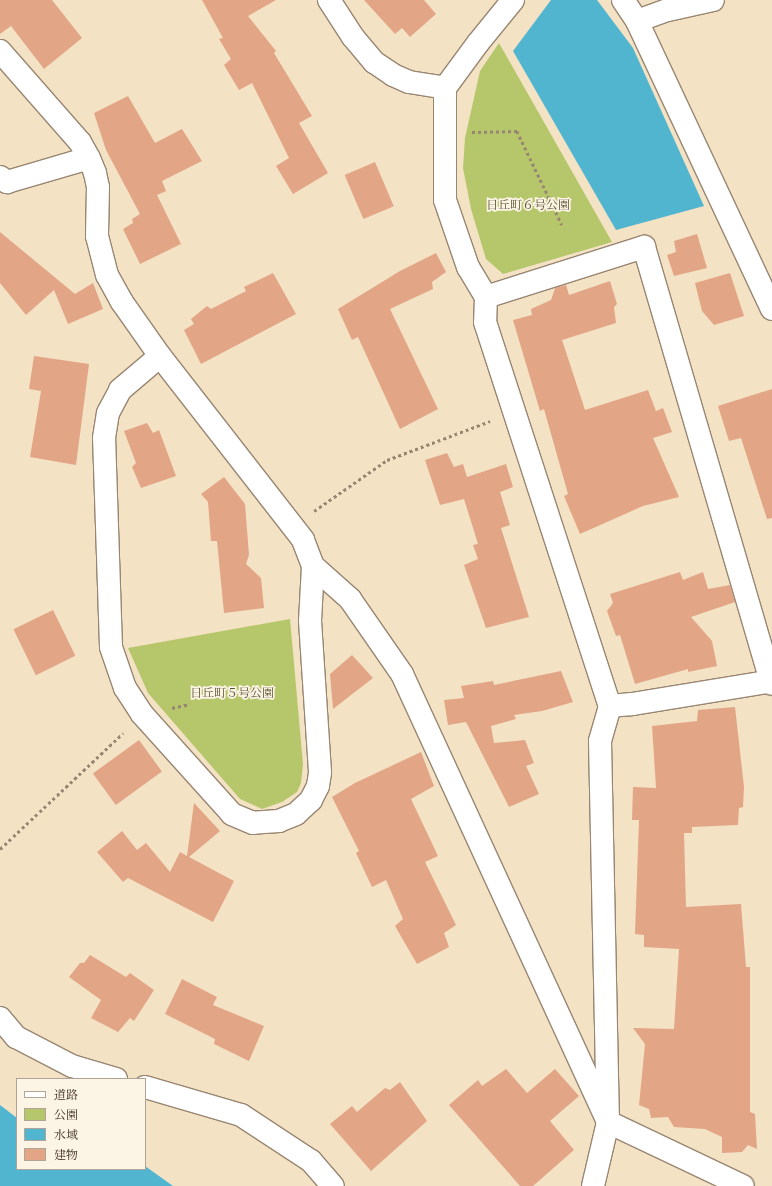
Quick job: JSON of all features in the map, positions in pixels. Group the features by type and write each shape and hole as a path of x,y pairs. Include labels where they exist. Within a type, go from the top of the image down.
{"street":[{"path":"329,0 353,38 374,62 393,75 410,82 445,88"},
{"path":"513,0 478,43 445,88 445,200 468,267 486,297 485,322 610,706 600,741 608,1122 593,1186"},
{"path":"623,0 637,21 772,309"},
{"path":"637,21 668,10 713,0"},
{"path":"0,51 80,142 89,158 96,173 98,188 97,236 107,275 122,302 160,356 303,540 313,566 310,621 320,773 318,786 311,800 296,814 280,821 253,822 232,814 142,714 125,688 112,647 104,438 108,413 120,390 160,356"},
{"path":"0,177 7,182 89,158"},
{"path":"486,297 644,247 772,682 632,704 610,706"},
{"path":"313,566 350,599 402,674 608,1122 743,1186"},
{"path":"0,1018 16,1037 72,1066 113,1078"},
{"path":"146,1087 241,1115 311,1161 333,1186"}],"path":[{"path":"445,133 517,131 562,225"},
{"path":"292,526 387,460 514,412"},
{"path":"0,849 142,714"}],"green space":[{"name":"日丘町６号公園","path":"499,43 612,242 503,274 486,259 471,209 463,168 465,138 480,71"},
{"name":"日丘町５号公園","path":"290,619 303,764 301,783 297,792 282,802 262,809 240,799 148,693 128,648"}],"water":[{"path":"551,0 597,0 633,48 704,206 616,230 513,51"},
{"path":"0,1105 16,1117 16,1170 146,1170 146,1167 173,1186 0,1186"}],"building":[{"path":"0,0 52,0 82,38 44,69 11,26 0,34"},
{"path":"202,0 276,0 248,16 276,51 274,53 312,116 299,123 328,173 293,194 276,166 289,158 252,83 239,90 224,65 231,59 219,39 223,38"},
{"path":"364,0 424,0 436,14 410,37 402,28 395,34"},
{"path":"128,96 155,143 182,129 202,161 162,181 166,191 157,195 181,244 140,264 123,229 133,223 132,219 140,214 106,150 94,113"},
{"path":"375,162 394,206 363,219 345,175"},
{"path":"0,232 75,294 93,283 103,309 68,324 54,290 26,315 0,283"},
{"path":"697,234 707,268 674,276 667,255 676,252 674,241"},
{"path":"436,253 446,272 432,282 433,289 390,309 438,409 400,429 358,337 352,340 338,309 400,271"},
{"path":"273,273 296,314 201,364 184,330 194,324 191,319 207,306 211,309 246,291 244,287"},
{"path":"730,273 744,316 714,325 702,311 695,283"},
{"path":"610,281 617,304 614,307 616,323 562,340 585,410 648,390 656,411 663,408 672,432 653,438 679,497 643,506 580,534 564,496 568,494 544,409 540,411 513,320 532,315 531,309 551,300 555,288 566,285 569,295"},
{"path":"34,356 89,364 76,465 30,457 41,391 29,389"},
{"path":"772,389 772,518 767,519 741,438 729,441 718,406"},
{"path":"147,423 153,433 159,430 176,476 141,488 132,467 136,463 124,431"},
{"path":"447,453 454,467 463,464 467,477 506,464 513,487 500,492 510,525 501,528 529,617 486,628 464,565 478,559 473,545 478,544 464,499 440,505 425,460"},
{"path":"224,477 245,504 249,555 246,564 261,578 264,608 224,613 217,541 211,541 208,502 201,494"},
{"path":"680,572 683,580 703,572 708,589 730,585 735,602 691,617 712,641 717,666 688,672 688,669 635,684 620,635 616,636 607,611 613,603 610,594"},
{"path":"53,610 75,656 36,675 13,629"},
{"path":"352,655 373,678 333,709 330,674"},
{"path":"561,671 573,702 542,711 514,715 516,719 491,726 494,743 525,740 534,763 526,766 539,794 509,807 466,722 448,725 444,700 464,698 461,686 493,681 494,685"},
{"path":"735,707 744,787 743,807 739,808 738,825 692,827 692,833 684,833 686,907 741,904 746,967 750,967 750,1112 755,1114 757,1149 748,1145 742,1152 722,1153 722,1137 705,1129 674,1127 668,1117 651,1118 649,1109 639,1105 645,1044 633,1028 674,1029 679,949 644,947 644,935 635,934 639,820 632,820 633,787 656,788 652,726 697,721 698,710"},
{"path":"139,740 162,772 116,805 93,774"},
{"path":"421,752 434,786 411,799 438,856 425,862 456,925 444,933 449,947 417,964 395,926 403,919 386,880 372,887 356,853 359,851 332,797 355,783"},
{"path":"194,803 220,831 189,857 234,881 213,922 128,878 123,882 97,852 122,831 137,850 146,843 170,872 180,852 187,856"},
{"path":"90,955 126,977 130,973 154,990 134,1021 130,1018 118,1032 91,1018 101,1000 69,977 80,963 84,963"},
{"path":"182,979 217,997 213,1005 264,1026 249,1061 214,1044 215,1039 165,1014"},
{"path":"506,1069 527,1093 555,1069 579,1096 550,1121 574,1150 533,1186 520,1186 449,1105 478,1080 482,1086"},
{"path":"400,1082 427,1121 371,1171 330,1124 352,1106 357,1112 385,1088 390,1090"}]}
